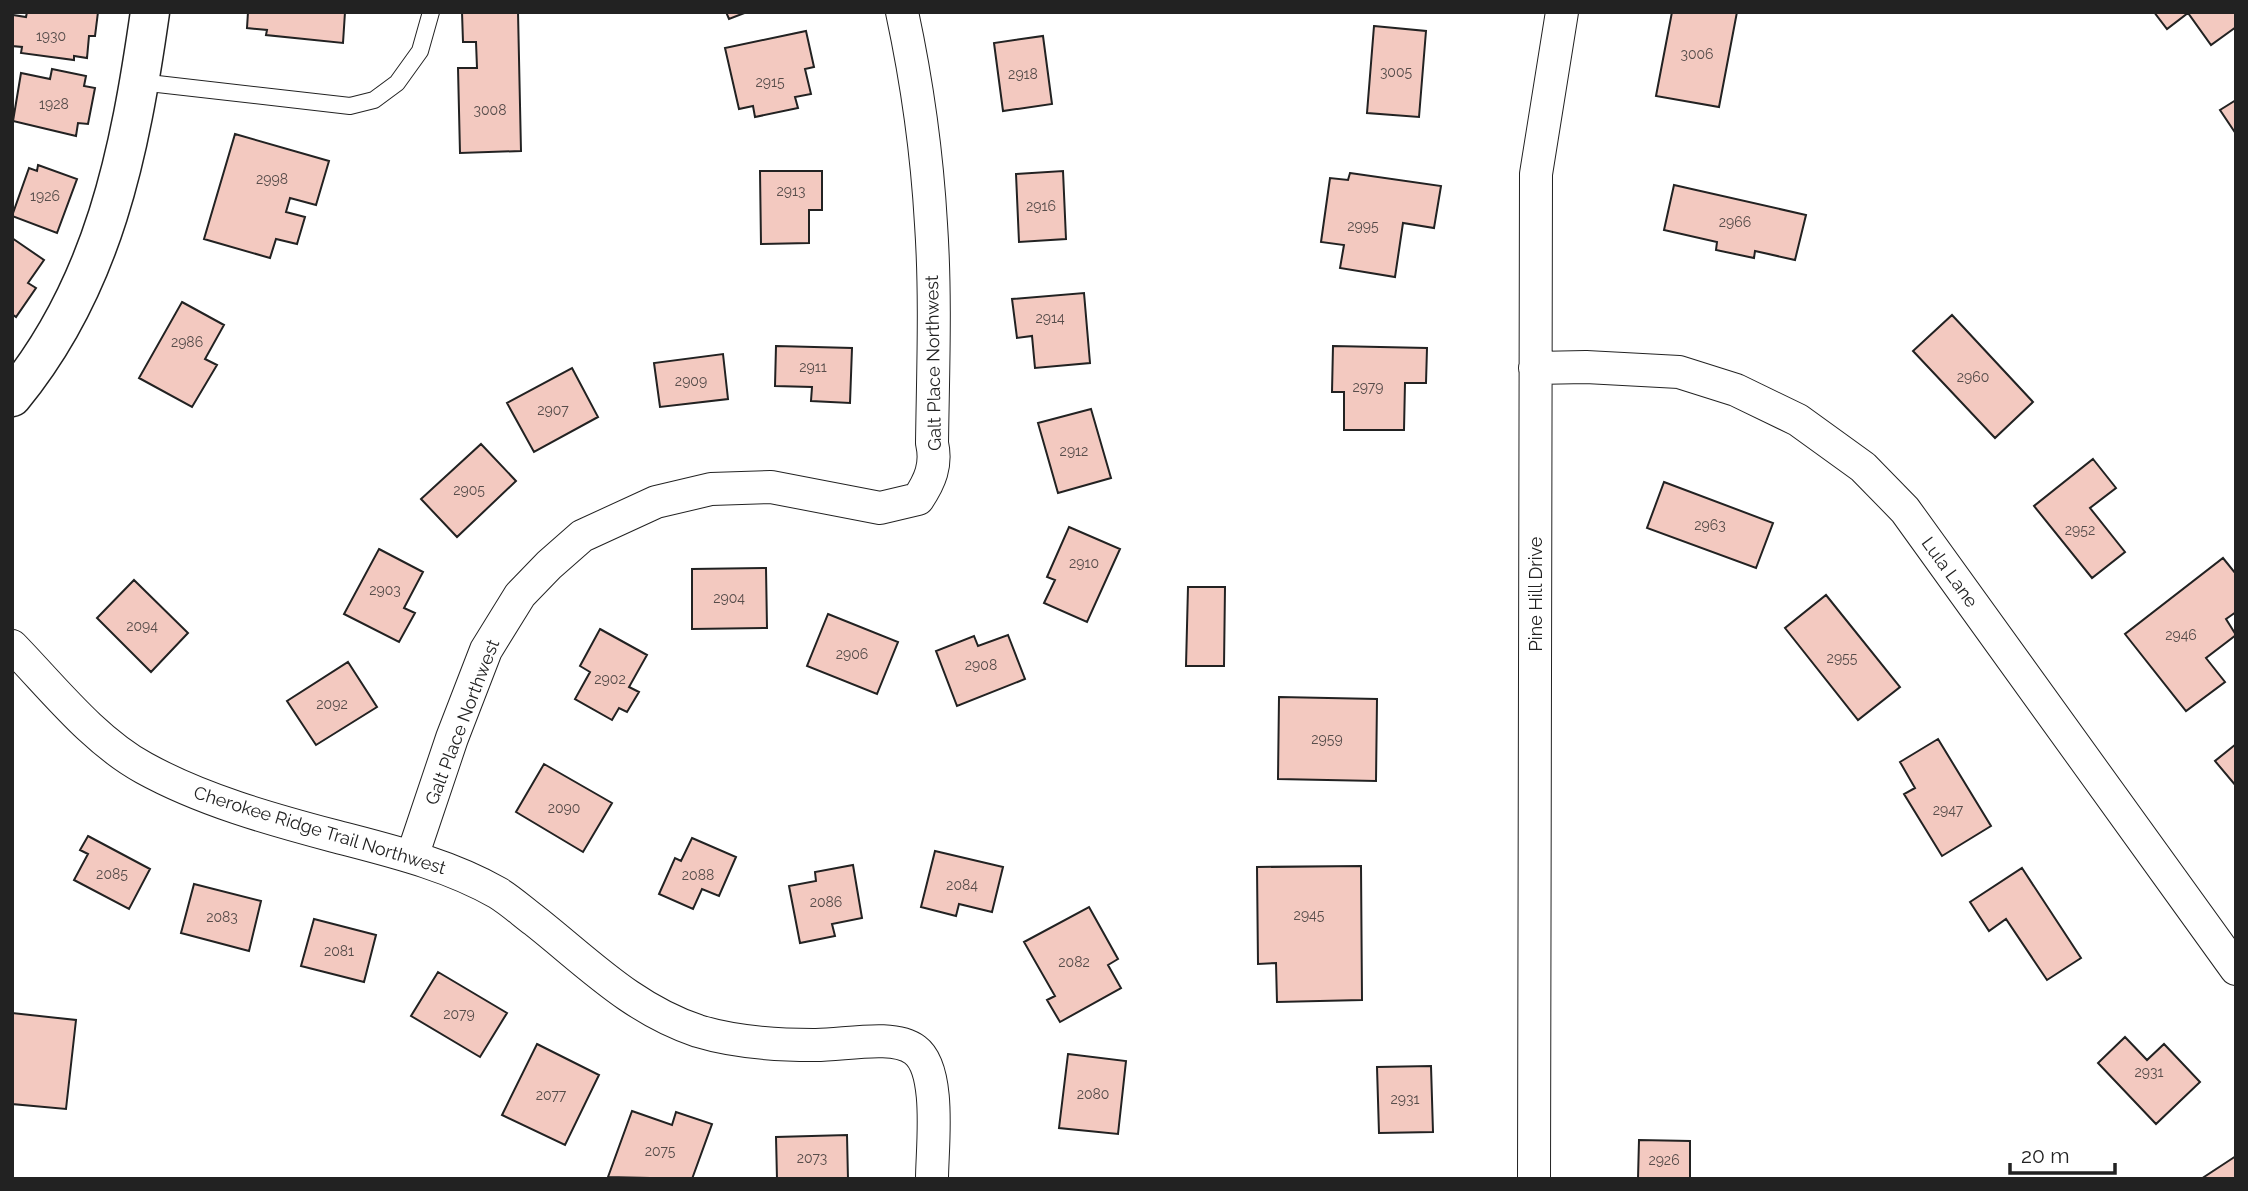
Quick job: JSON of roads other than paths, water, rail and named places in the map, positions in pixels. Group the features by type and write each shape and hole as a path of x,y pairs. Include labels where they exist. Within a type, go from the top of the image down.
{"main road":[{"path":"12,397 33,372 50,345 96,254 117,192 140,82 150,12"}],"street":[{"name":"Galt Place Northwest","path":"412,857 452,738 486,650 520,595 582,536 656,502 711,489 771,487 880,508 918,499 929,482 935,456 932,443 934,349 931,223 916,76 902,12"},
{"name":"Pine Hill Drive","path":"1534,1179 1536,174 1562,12"},
{"name":"Lula Lane","path":"1535,368 1597,367 1679,372 1736,390 1798,420 1863,467 1905,510 2236,969"},
{"name":"Cherokee Ridge Trail Northwest","path":"12,646 108,744 142,767 198,795 444,867 500,894 624,995 663,1016 699,1031 743,1040 814,1045 878,1042 905,1044 912,1048 918,1052 928,1068 932,1097 932,1179"}],"lane":[{"path":"140,82 350,106 374,100 397,83 420,51 431,12"}]}
